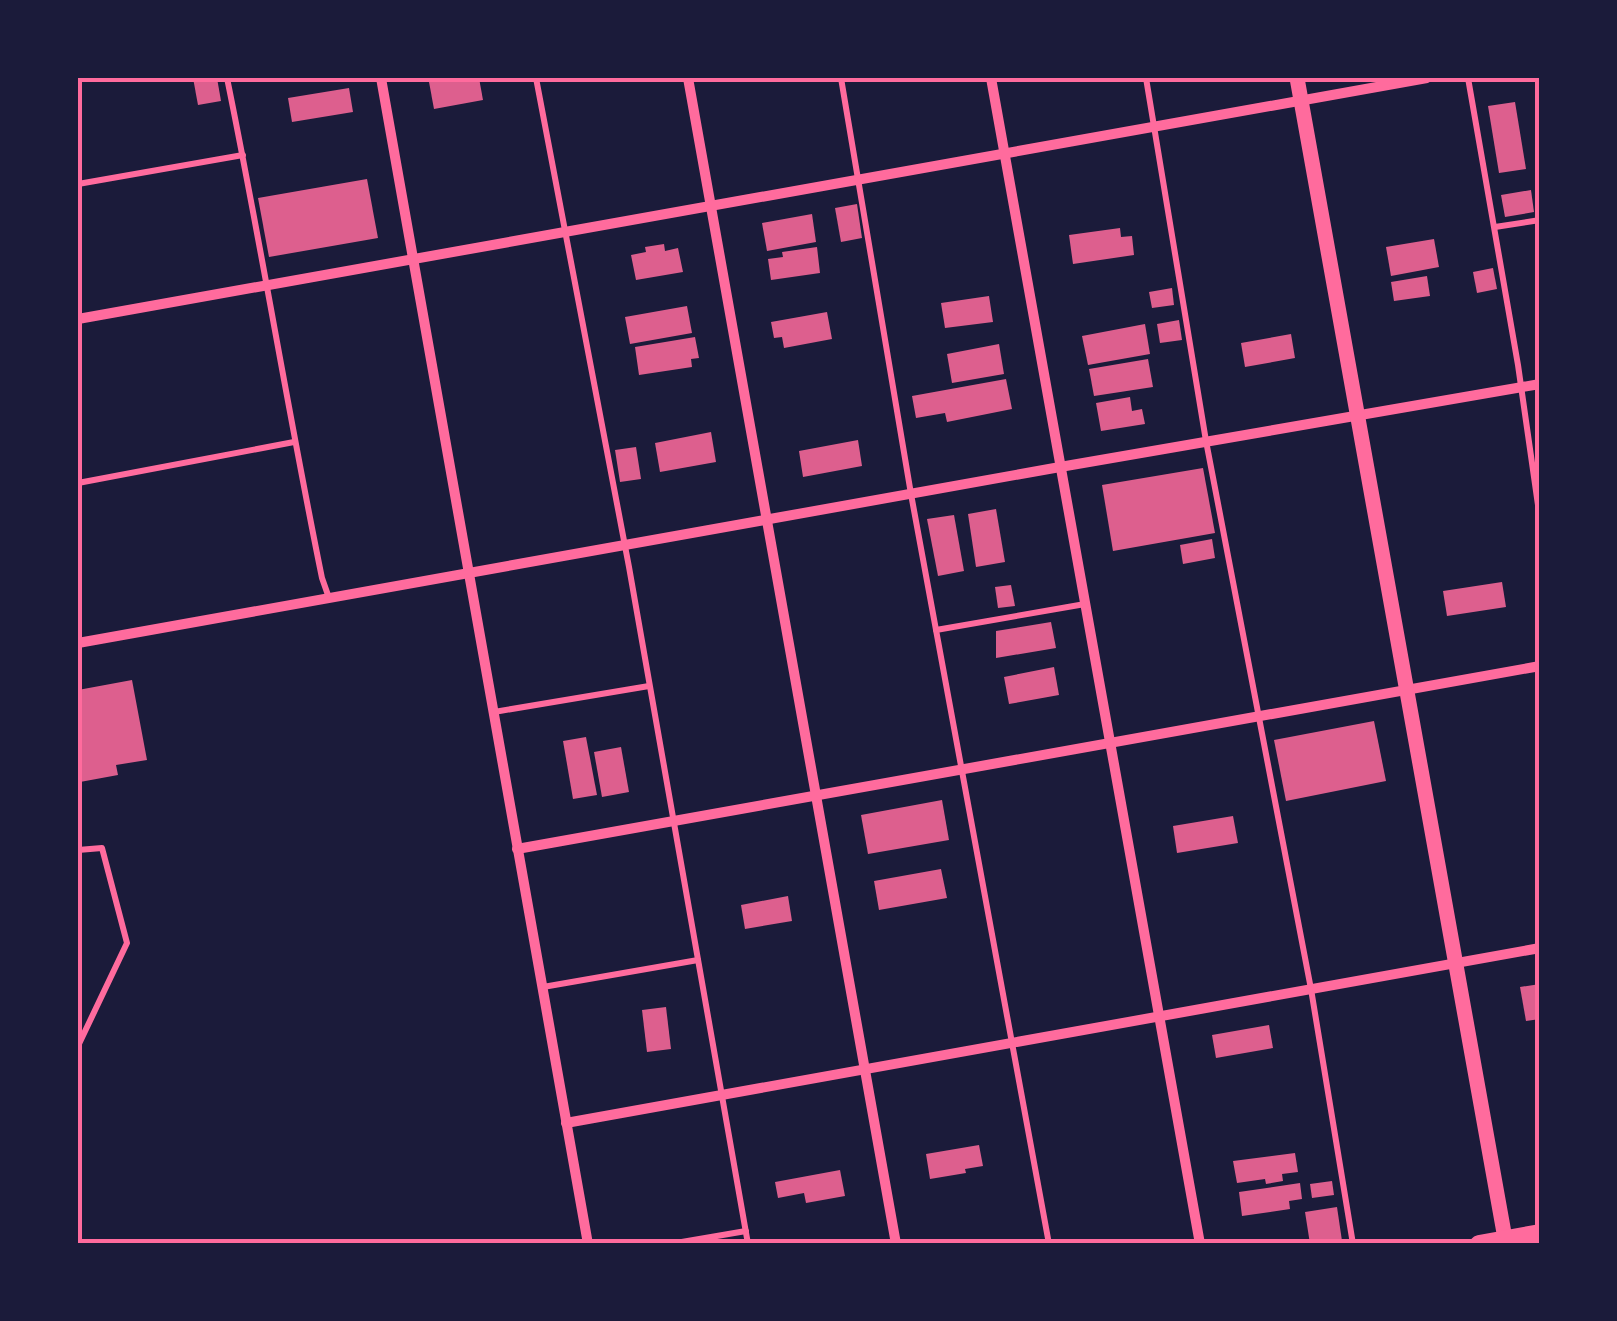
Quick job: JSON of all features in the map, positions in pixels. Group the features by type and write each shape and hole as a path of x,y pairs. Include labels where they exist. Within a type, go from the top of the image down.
{"main road":[{"path":"1479,1244 1540,1233"}],"street":[{"path":"381,78 588,1244"},
{"path":"688,78 896,1244"},
{"path":"990,78 1200,1244"},
{"path":"1297,78 1506,1241"},
{"path":"78,319 1427,78"},
{"path":"78,643 1540,384"},
{"path":"517,849 1540,666"},
{"path":"566,1123 1540,948"}],"lane":[{"path":"228,78 269,285 294,442 329,598"},
{"path":"536,78 650,686 748,1244"},
{"path":"841,78 911,494 1049,1244"},
{"path":"1146,78 1206,441 1310,989 1353,1244"},
{"path":"1468,78 1540,519"},
{"path":"78,184 243,155"},
{"path":"1495,228 1540,220"},
{"path":"78,483 294,442"},
{"path":"936,630 1085,604"},
{"path":"493,712 650,686"},
{"path":"78,850 102,848 128,944 78,1046"},
{"path":"542,987 699,960"},
{"path":"670,1244 746,1231"}],"building":[{"path":"193,78 217,78 221,101 198,105"},
{"path":"479,78 483,100 434,109 429,82"},
{"path":"349,88 353,112 292,122 288,98"},
{"path":"1515,102 1526,169 1499,173 1488,106"},
{"path":"367,179 378,238 269,257 258,198"},
{"path":"1531,190 1534,212 1505,217 1501,195"},
{"path":"857,204 862,238 841,242 835,208"},
{"path":"812,214 816,242 767,251 762,223"},
{"path":"1120,228 1121,237 1132,236 1134,255 1073,264 1069,235"},
{"path":"1434,239 1439,267 1391,276 1386,247"},
{"path":"664,244 665,251 678,248 683,272 636,280 631,255 646,252 645,247"},
{"path":"817,247 820,273 771,280 768,259 783,257 782,252"},
{"path":"1493,268 1497,289 1477,293 1473,272"},
{"path":"1427,276 1430,296 1394,301 1391,282"},
{"path":"1172,288 1174,305 1152,308 1149,292"},
{"path":"989,296 993,322 945,328 941,303"},
{"path":"687,306 692,333 630,344 625,317"},
{"path":"827,312 832,339 784,348 782,337 774,338 771,322"},
{"path":"1179,320 1182,340 1160,343 1157,324"},
{"path":"1145,324 1150,354 1088,365 1082,336"},
{"path":"1291,334 1295,358 1245,367 1241,343"},
{"path":"695,337 699,358 691,359 692,367 639,375 635,347"},
{"path":"999,344 1004,374 952,383 947,354"},
{"path":"1148,359 1153,387 1094,396 1089,369"},
{"path":"1006,379 1012,409 947,422 945,413 916,418 912,396"},
{"path":"1130,397 1132,411 1142,409 1145,424 1101,431 1096,403"},
{"path":"711,432 716,462 660,472 655,443"},
{"path":"858,440 862,466 803,477 799,451"},
{"path":"636,447 641,479 620,482 615,450"},
{"path":"1203,468 1215,533 1113,551 1102,485"},
{"path":"996,509 1005,562 976,567 968,514"},
{"path":"954,515 964,571 938,576 927,519"},
{"path":"1212,539 1215,558 1183,564 1180,545"},
{"path":"1502,582 1506,607 1447,616 1443,591"},
{"path":"1011,585 1015,606 998,608 995,587"},
{"path":"1051,622 1056,648 996,658 996,631"},
{"path":"1054,667 1059,695 1009,704 1004,677"},
{"path":"132,680 147,760 116,765 118,775 80,782 78,690"},
{"path":"1374,721 1386,781 1286,801 1274,740"},
{"path":"586,737 597,795 573,799 563,741"},
{"path":"621,747 629,792 602,797 594,752"},
{"path":"942,800 949,840 868,854 861,815"},
{"path":"1233,816 1238,843 1177,853 1173,826"},
{"path":"941,869 947,898 879,910 874,881"},
{"path":"788,896 792,921 745,929 741,905"},
{"path":"1540,984 1540,1019 1526,1021 1520,987"},
{"path":"666,1007 671,1049 647,1052 642,1010"},
{"path":"1269,1025 1273,1048 1216,1058 1212,1035"},
{"path":"979,1145 983,1166 930,1179 926,1154"},
{"path":"1295,1153 1298,1172 1282,1174 1283,1181 1237,1183 1233,1161"},
{"path":"840,1170 845,1196 806,1203 804,1193 778,1198 775,1182"},
{"path":"1332,1181 1334,1195 1312,1198 1310,1184"},
{"path":"1300,1183 1302,1199 1289,1201 1290,1209 1242,1216 1239,1192"},
{"path":"1337,1207 1342,1241 1310,1244 1305,1212"}]}
